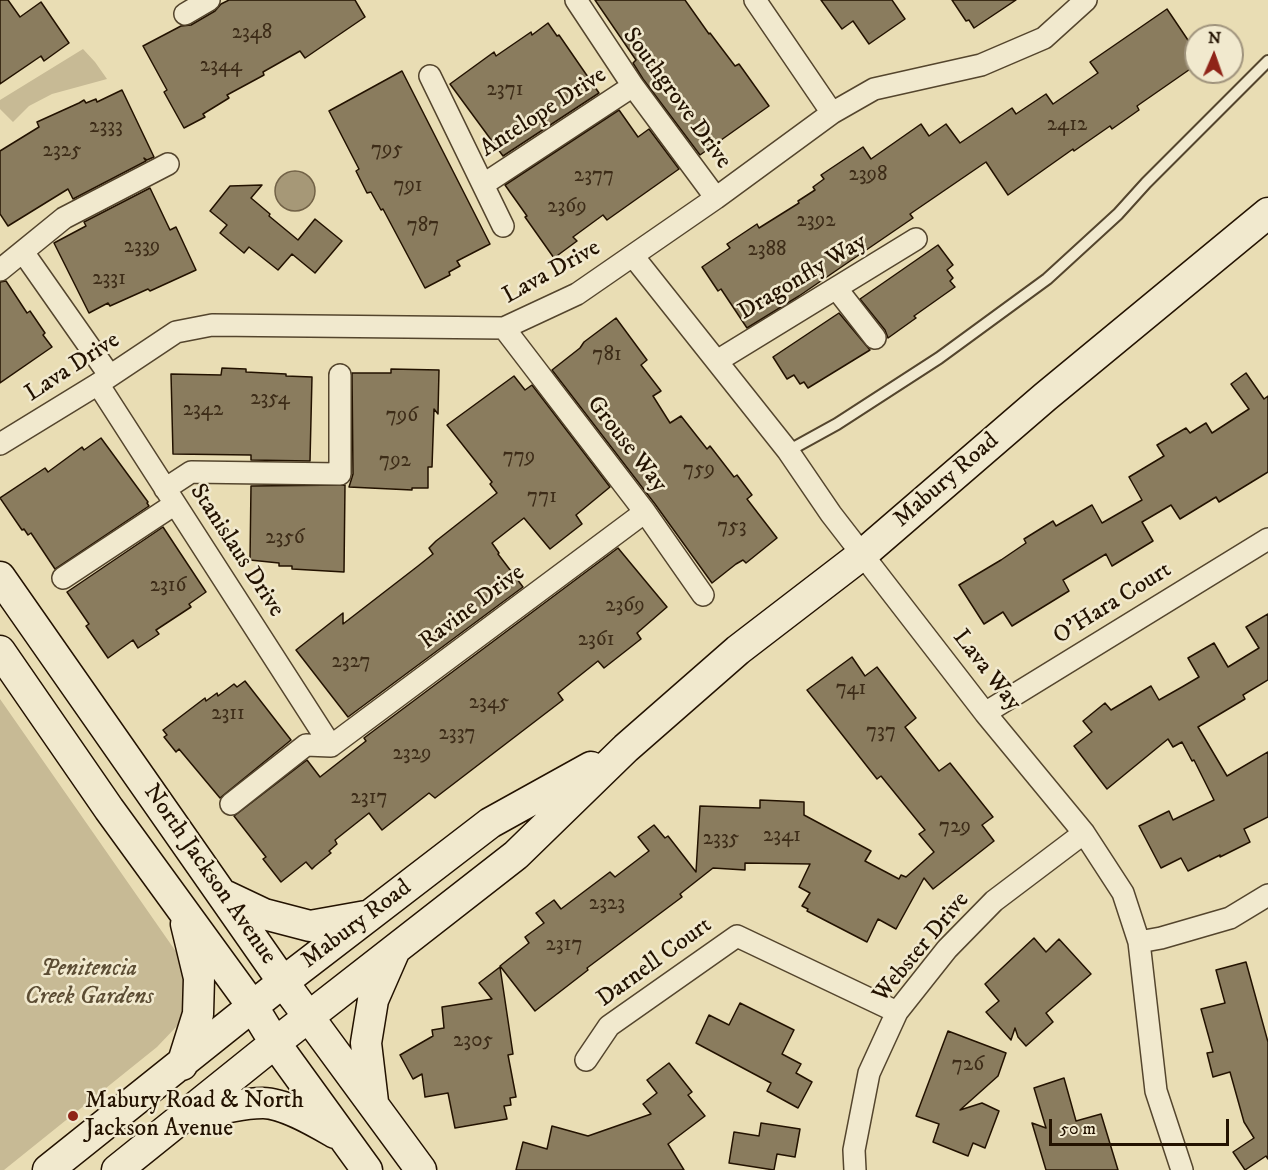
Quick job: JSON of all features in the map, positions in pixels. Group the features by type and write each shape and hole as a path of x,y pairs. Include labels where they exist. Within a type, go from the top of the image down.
{"main road":[{"name":"Mabury Road","path":"117,1170 516,855 626,748 738,650 863,554 1045,397 1268,213"},
{"name":"North Jackson Avenue","path":"0,577 284,982 421,1170"},
{"name":"North Jackson Avenue","path":"0,651 108,809 253,1007 275,1043 367,1170"},
{"name":"Mabury Road","path":"48,1170 284,982 490,823 626,748"},
{"path":"223,895 264,914 310,926 372,915"},
{"path":"182,909 199,978 198,1014 182,1065"},
{"path":"374,1105 366,1043 373,1000 395,949"},
{"path":"181,1119 231,1106 265,1103 300,1114 343,1137"}],"street":[{"path":"185,14 209,0"},
{"name":"Southgrove Drive","path":"576,0 633,86 716,198"},
{"path":"755,0 832,113"},
{"name":"Lava Drive","path":"0,444 104,380 176,332 212,325 504,328 577,294 716,198 832,113 874,89 981,65 1044,38 1086,0"},
{"path":"430,76 503,226"},
{"name":"Antelope Drive","path":"484,184 633,86"},
{"path":"0,270 64,218 168,164"},
{"name":"Dragonfly Way","path":"717,360 916,239"},
{"name":"Stanislaus Drive","path":"23,252 104,380 170,496 331,746"},
{"name":"Lava Way","path":"633,256 788,451 831,514 985,713 1084,833 1123,893 1138,942 1156,1091 1182,1170"},
{"path":"836,288 875,338"},
{"name":"Grouse Way","path":"504,328 645,512 703,595"},
{"path":"63,578 170,496 191,472 340,474 340,375"},
{"name":"Ravine Drive","path":"331,746 645,512"},
{"name":"O'Hara Court","path":"985,713 1268,539"},
{"path":"231,804 306,745 331,746"},
{"name":"Webster Drive","path":"855,1170 854,1150 869,1073 897,1012 947,949 994,901 1084,833"},
{"path":"1138,942 1161,938 1230,918 1268,896"},
{"name":"Darnell Court","path":"586,1060 609,1026 737,936 897,1012"}],"lane":[{"path":"788,451 837,424 939,358 1047,279 1118,214 1268,61"}],"green space":[{"path":"83,49 107,79 52,94 29,106 13,122 0,109 0,100"},
{"name":"Penitencia Creek Gardens","path":"0,699 186,966 190,998 177,1026 157,1047 4,1170 0,1170"}],"shaded area":[{"path":"295,171 309,177 315,191 309,205 295,211 281,205 275,191 281,177"}],"building":[{"path":"0,0 8,0 20,17 41,2 69,43 44,61 41,56 0,84"},
{"path":"229,0 355,0 365,17 305,58 300,51 263,72 264,75 227,95 229,98 203,114 205,117 184,128 143,46 181,26 191,25"},
{"path":"595,0 685,0 735,66 739,64 769,106 700,155 643,79 633,63 636,60"},
{"path":"821,0 892,0 905,19 869,44 853,21 842,29"},
{"path":"952,0 1016,0 974,28 969,20 966,21"},
{"path":"1167,9 1184,34 1184,73 1137,106 1139,110 1112,129 1110,126 1074,151 1073,149 1008,195 986,162 910,214 913,218 799,296 747,328 721,289 718,291 702,267 730,248 727,244 757,224 759,228 799,203 798,201 815,190 813,187 824,179 821,175 863,147 871,159 921,124 929,136 946,124 960,143 1012,108 1016,114 1046,94 1053,104 1098,73 1090,62"},
{"path":"548,23 557,36 559,35 599,93 503,156 450,84 494,52 496,56"},
{"path":"402,71 490,244 457,261 460,266 449,272 450,275 425,288 383,209 381,210 371,192 367,193 356,171 359,169 329,111"},
{"path":"122,90 154,157 147,160 144,158 146,161 73,199 68,189 8,226 0,214 0,151 39,127 37,122 84,100 86,103 96,99 97,102"},
{"path":"619,110 638,137 649,129 679,169 607,220 603,215 573,237 577,241 554,258 505,185"},
{"path":"262,185 251,198 298,240 315,219 342,241 315,273 292,254 278,270 249,247 244,253 220,233 227,225 210,211 230,186"},
{"path":"150,188 170,230 176,227 196,270 150,291 148,289 110,306 108,303 89,313 54,243 86,226 84,222"},
{"path":"938,245 953,265 947,270 953,278 950,281 955,287 888,338 885,330 860,299"},
{"path":"6,281 27,313 30,311 52,347 0,383 0,282"},
{"path":"839,313 870,350 808,388 804,382 800,384 794,375 787,379 773,357"},
{"path":"616,318 647,360 641,365 661,391 653,396 670,423 681,416 707,449 710,446 734,477 737,475 752,495 747,499 777,538 746,563 743,560 736,564 712,583 655,504 552,370"},
{"path":"222,368 312,377 310,461 251,460 251,455 173,454 171,374 221,375"},
{"path":"391,369 439,370 438,414 434,409 432,467 428,467 428,488 412,488 412,490 349,487 353,474 352,373 391,373"},
{"path":"1246,373 1264,399 1268,396 1268,472 1219,502 1216,497 1180,519 1171,505 1142,522 1153,541 1112,566 1106,554 1063,580 1069,591 1012,626 1003,612 984,624 959,585 1026,543 1024,539 1053,521 1056,526 1092,505 1102,523 1142,500 1129,477 1164,456 1157,445 1186,428 1190,433 1206,423 1212,433 1249,409 1231,384"},
{"path":"514,376 525,390 532,385 610,487 576,515 582,524 550,549 524,518 492,543 523,587 348,717 296,650 343,613 343,624 418,566 433,554 429,548 436,541 497,493 490,484 492,482 447,425"},
{"path":"101,438 149,506 55,569 31,533 28,535 24,529 22,530 0,498 45,468 48,472 82,447 84,450"},
{"path":"345,485 344,572 292,569 292,566 279,566 279,563 250,560 251,486"},
{"path":"163,527 206,592 189,604 191,607 156,630 159,634 138,648 133,640 108,658 86,626 89,624 67,592"},
{"path":"618,548 667,607 637,633 641,639 604,668 598,661 558,693 563,700 435,798 429,793 382,830 369,813 335,840 337,844 329,851 331,853 312,869 306,862 281,882 263,859 266,857 234,816 307,760 320,777 366,741 364,738"},
{"path":"1268,614 1268,680 1243,695 1245,699 1198,727 1227,776 1268,752 1268,817 1244,829 1250,842 1220,857 1220,855 1188,871 1181,858 1161,868 1139,826 1169,811 1173,820 1214,800 1194,760 1192,761 1182,742 1173,747 1168,739 1107,789 1074,746 1092,732 1083,721 1105,703 1111,710 1151,686 1159,700 1199,677 1188,658 1214,643 1228,667 1259,648 1246,627"},
{"path":"852,657 865,676 877,667 916,718 905,727 939,771 950,763 993,817 982,825 994,841 933,889 924,878 896,929 878,919 867,942 807,911 808,909 802,906 810,893 799,887 810,864 745,863 745,870 713,868 680,894 682,897 587,968 588,970 535,1011 500,966 529,943 525,937 544,923 536,913 554,900 561,909 610,872 615,877 649,851 638,837 654,825 665,838 668,836 696,872 700,806 760,808 760,800 804,802 804,815 871,851 865,861 899,879 901,875 906,877 934,852 919,834 925,830 881,776 877,779 807,690"},
{"path":"245,681 291,740 220,798 179,749 176,752 164,737 167,735 163,730 205,698 206,701 217,693 218,696 234,684 237,687"},
{"path":"1034,938 1046,952 1059,939 1091,974 1046,1013 1053,1022 1026,1046 1018,1037 1015,1028 1011,1040 986,1012 999,1001 985,984"},
{"path":"1246,962 1268,1042 1268,1159 1266,1156 1245,1170 1233,1152 1254,1138 1244,1122 1230,1072 1213,1077 1207,1053 1213,1052 1201,1009 1225,1003 1216,970"},
{"path":"500,967 513,1054 508,1055 516,1097 510,1098 511,1105 504,1106 507,1119 455,1128 448,1093 425,1097 422,1074 413,1079 400,1055 433,1036 432,1030 444,1028 442,1007 492,999 479,983"},
{"path":"740,1003 794,1030 782,1054 801,1064 796,1073 812,1082 798,1108 767,1091 771,1083 696,1043 709,1015 729,1025"},
{"path":"948,1031 1006,1053 998,1076 960,1110 982,1103 999,1111 985,1148 973,1143 968,1156 933,1142 939,1124 916,1116"},
{"path":"669,1063 692,1092 688,1095 705,1116 668,1144 684,1170 516,1170 523,1142 547,1149 552,1126 588,1136 651,1114 643,1104 657,1093 647,1080"},
{"path":"1064,1078 1076,1121 1101,1114 1118,1170 1046,1170 1032,1123 1046,1128 1034,1088"},
{"path":"761,1123 800,1129 795,1157 777,1154 774,1170 729,1163 734,1132 759,1136"}],"place":[{"name":"Mabury Road & North Jackson Avenue","path":"73,1116"}]}
